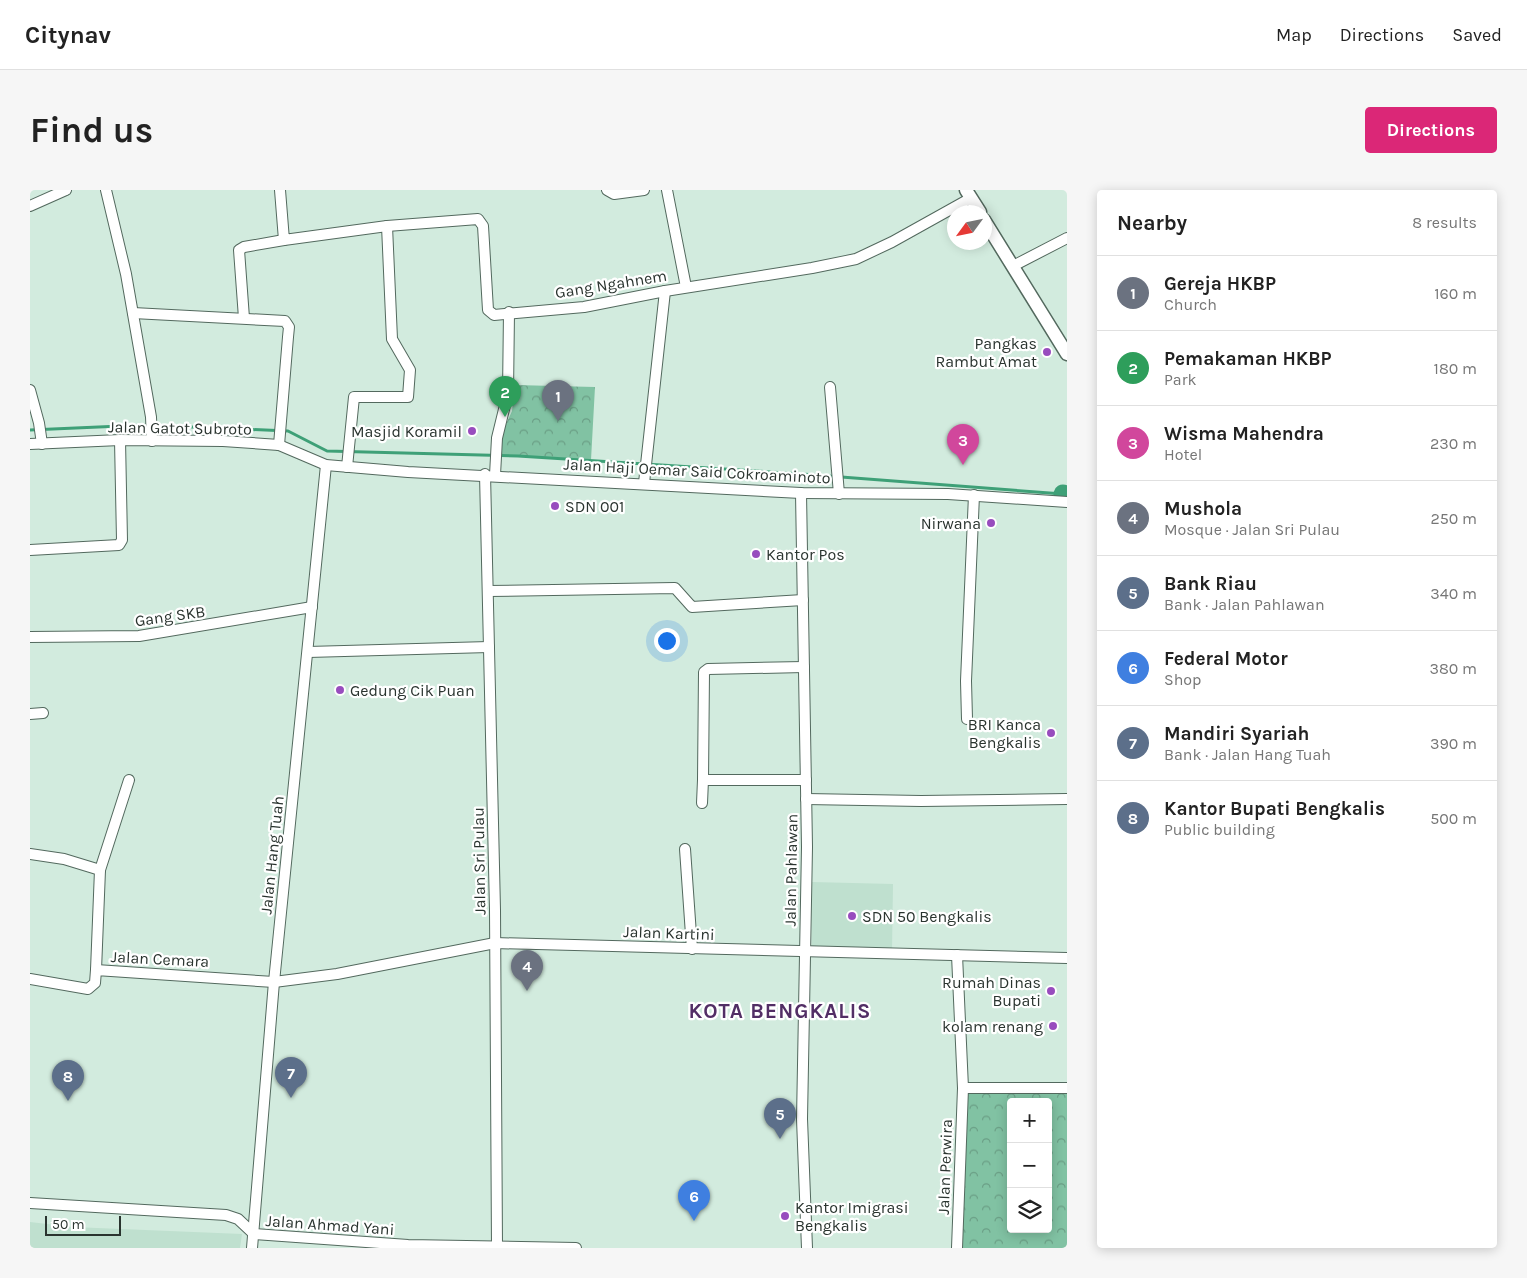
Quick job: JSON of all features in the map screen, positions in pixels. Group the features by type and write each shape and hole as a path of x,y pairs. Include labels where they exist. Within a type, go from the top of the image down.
{"main road":[{"path":"968,194 975,205"},
{"path":"992,233 1067,354"}],"street":[{"path":"30,206 66,190"},
{"path":"106,190 133,313 151,418 152,438"},
{"path":"280,190 284,240"},
{"path":"607,190 614,194 644,190"},
{"path":"667,190 686,287"},
{"name":"Gang Ngahnem","path":"244,318 239,250 244,247 284,240 388,226 478,219 483,226 488,310 494,314 584,307 665,290 812,268 856,259 892,242 968,194"},
{"path":"348,464 354,397 408,397 410,370 392,339 388,226"},
{"path":"1013,266 1067,238"},
{"path":"644,479 665,290"},
{"name":"Jalan Sri Pulau","path":"497,1246 488,591 492,472 508,393 509,312"},
{"path":"133,313 283,319 289,327 279,438"},
{"path":"830,387 839,490"},
{"path":"30,390 40,424 42,441"},
{"name":"Jalan Gatot Subroto","path":"30,444 42,441 152,438 223,441 279,438 326,465"},
{"path":"30,550 119,544 122,540 120,440"},
{"name":"Jalan Haji Oemar Said Cokroaminoto","path":"326,465 348,464 644,479 801,493 839,490 1067,502"},
{"name":"Jalan Hang Tuah","path":"252,1248 274,982 326,465"},
{"name":"Jalan Pahlawan","path":"801,493 807,900 804,952 802,1119 807,1248"},
{"path":"967,719 966,681 974,496"},
{"path":"488,591 676,588 692,607 803,600"},
{"name":"Gang SKB","path":"30,637 140,636 312,607"},
{"path":"308,652 489,647"},
{"path":"702,803 704,672 708,669 804,667"},
{"path":"30,714 43,713"},
{"path":"96,970 100,870 129,780"},
{"path":"703,780 806,780"},
{"path":"806,799 921,801 1067,799"},
{"path":"685,849 692,948"},
{"path":"30,854 64,859 100,870"},
{"name":"Jalan Kartini","path":"274,982 337,974 494,943 1067,958"},
{"name":"Jalan Perwira","path":"957,955 963,1088 957,1248"},
{"name":"Jalan Cemara","path":"30,979 88,989 95,983 96,970 274,982"},
{"path":"963,1088 1067,1088"},
{"name":"Jalan Ahmad Yani","path":"30,1203 226,1215 238,1219 254,1234 408,1245 576,1248"}],"shaded area":[{"name":"SDN 50 Bengkalis","path":"812,882 893,884 892,950 812,948"},
{"path":"30,1222 73,1227 242,1234 240,1248 30,1248"}],"green space":[{"path":"515,385 595,387 591,460 501,456 500,437 512,411"},
{"path":"1067,1087 1067,1248 960,1248 961,1094"}],"waterway":[{"path":"30,430 144,425 288,431 327,451 518,456 802,474 1063,494"},
{"path":"1063,494 1067,495"}],"place":[{"name":"Pangkas Rambut Amat","path":"1047,352"},
{"name":"Pemakaman HKBP","path":"505,417"},
{"name":"Gereja HKBP","path":"558,421"},
{"name":"Masjid Koramil","path":"472,431"},
{"name":"Wisma Mahendra","path":"963,465"},
{"name":"SDN 001","path":"555,506"},
{"name":"Nirwana","path":"991,523"},
{"name":"Kantor Pos","path":"756,554"},
{"name":"Gedung Cik Puan","path":"340,690"},
{"name":"BRI Kanca Bengkalis","path":"1051,733"},
{"name":"SDN 50 Bengkalis","path":"852,916"},
{"name":"Mushola","path":"527,991"},
{"name":"Rumah Dinas Bupati","path":"1051,991"},
{"name":"kolam renang","path":"1053,1026"},
{"name":"Mandiri Syariah","path":"291,1098"},
{"name":"Kantor Bupati Bengkalis","path":"68,1101"},
{"name":"Bank Riau","path":"780,1139"},
{"name":"Kantor Imigrasi Bengkalis","path":"785,1216"},
{"name":"Federal Motor","path":"694,1221"}],"district":[{"name":"KOTA BENGKALIS","path":"780,1011"}]}
